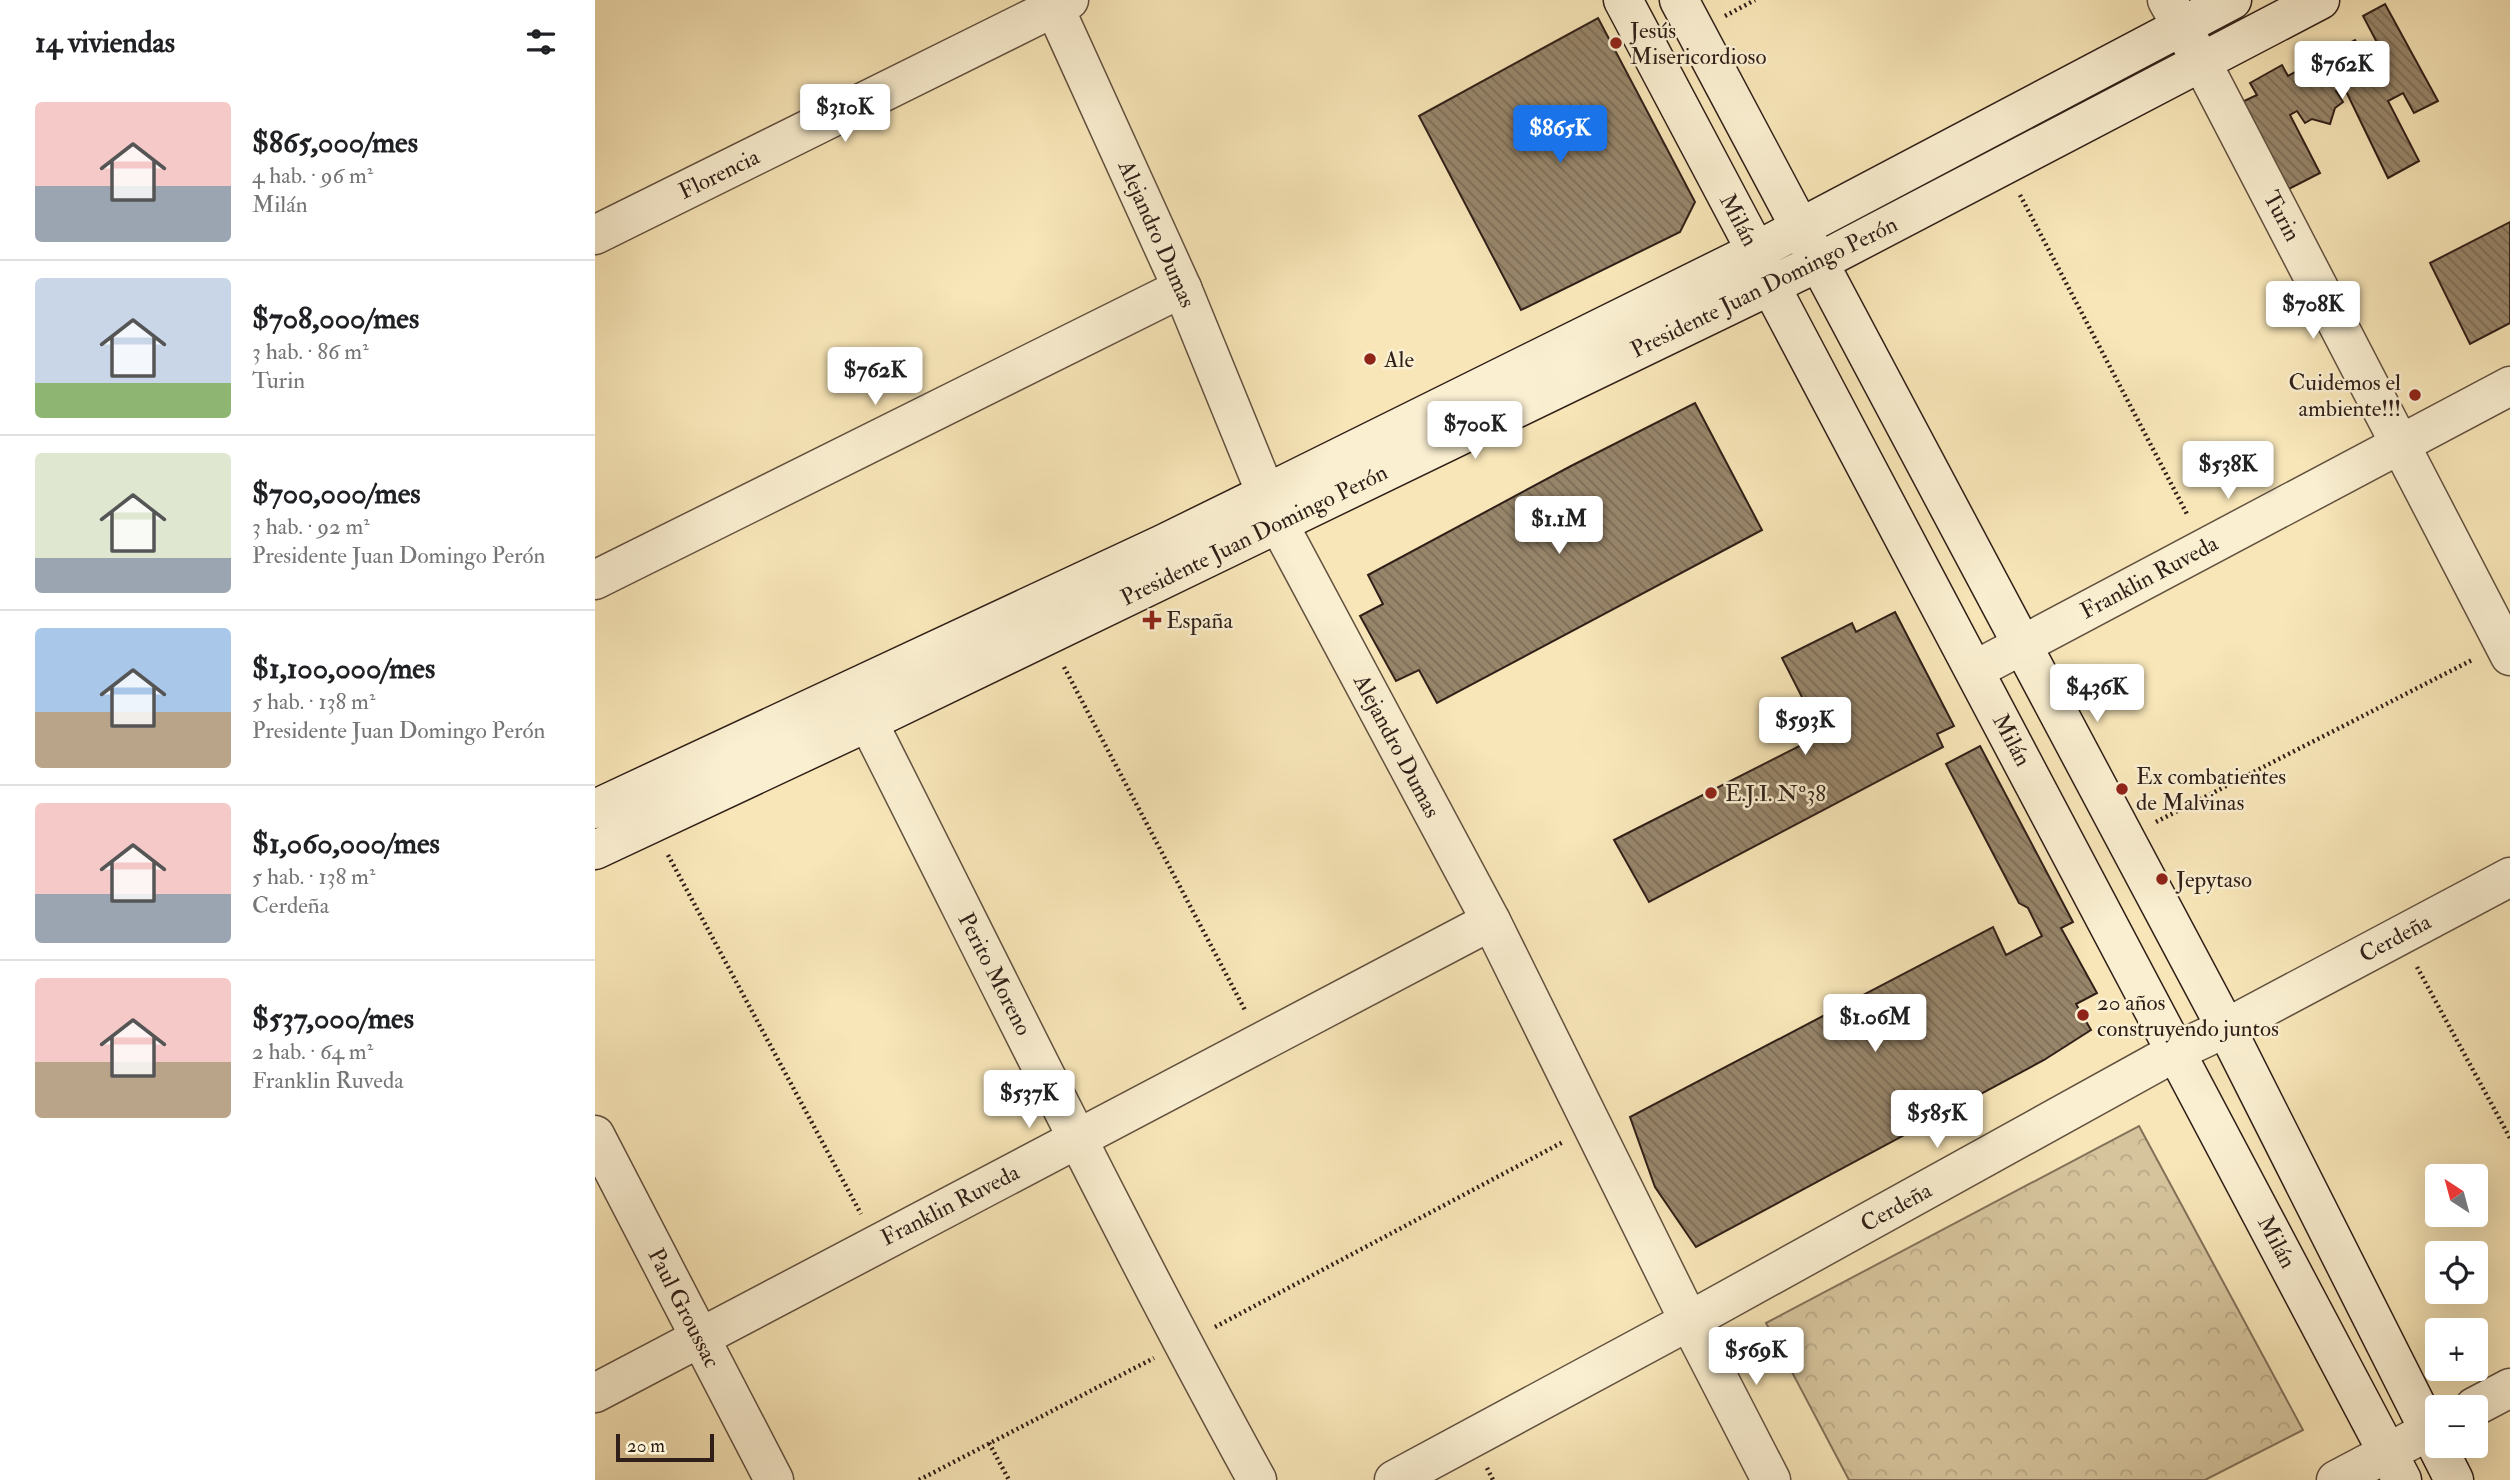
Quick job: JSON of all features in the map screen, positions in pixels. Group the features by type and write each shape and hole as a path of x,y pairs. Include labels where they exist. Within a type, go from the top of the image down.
{"street":[{"name":"Milán","path":"1623,0 2395,1466"},
{"path":"1679,0 2226,1028 2425,1414"},
{"name":"Presidente Juan Domingo Perón","path":"1763,268 1801,228 2174,13 2232,0"},
{"name":"Presidente Juan Domingo Perón","path":"595,850 651,825 862,705 1763,268 1819,262 2321,0"},
{"name":"Florencia","path":"595,235 1058,2"},
{"name":"Alejandro Dumas","path":"1058,2 1182,288 1272,508 1491,921 1689,1321 1771,1480"},
{"name":"Turin","path":"2174,13 2507,650"},
{"path":"595,580 1182,288"},
{"name":"Franklin Ruveda","path":"1975,670 2510,386"},
{"name":"Presidente Juan Domingo Perón","path":"595,809 1047,635 1272,508"},
{"name":"Perito Moreno","path":"862,705 1182,1344 1257,1480"},
{"name":"Cerdeña","path":"1394,1480 1689,1321 2177,1051 2226,1028 2510,877"},
{"name":"Franklin Ruveda","path":"595,1393 1491,921"},
{"name":"Paul Groussac","path":"595,1135 774,1480"},
{"path":"2488,1400 2510,1388"},
{"path":"2336,1480 2395,1466 2425,1437"},
{"path":"2445,1458 2454,1480"}],"path":[{"path":"2005,166 2204,548"},
{"path":"1047,635 1261,1041"},
{"path":"2124,838 2507,650"},
{"path":"651,825 877,1243"},
{"path":"2400,936 2510,1138"},
{"path":"919,1480 1592,1127"},
{"path":"989,1443 1009,1480"}],"green space":[{"path":"2139,1126 2303,1430 2205,1480 1849,1480 1766,1323"}],"building":[{"path":"2385,4 2438,101 2414,113 2403,93 2388,101 2419,161 2388,178 2344,87 2336,91 2343,102 2335,108 2330,124 2312,119 2305,123 2297,111 2290,115 2320,173 2287,190 2242,102 2257,95 2250,83 2282,65 2288,76 2355,40 2366,58 2381,50 2363,16"},
{"path":"1598,18 1695,202 1680,232 1521,310 1419,116"},
{"path":"2510,222 2510,323 2470,344 2430,263"},
{"path":"1695,403 1762,530 1437,703 1419,670 1396,681 1360,616 1383,604 1368,575"},
{"path":"1895,612 1954,726 1937,734 1943,747 1649,902 1614,840 1837,727 1823,701 1808,709 1782,658 1852,623 1856,632"},
{"path":"1980,746 2073,922 2061,928 2097,993 2076,1004 2091,1030 2044,1060 1696,1247 1655,1187 1630,1117 1993,927 2006,955 2042,936 2028,908 2019,903 1946,764"}],"place":[{"name":"Jesús Misericordioso","path":"1616,43"},
{"name":"Ale","path":"1370,359"},
{"name":"Cuidemos el ambiente!!!","path":"2415,395"},
{"name":"España","path":"1152,620"},
{"name":"Ex combatientes de Malvinas","path":"2122,789"},
{"name":"E.J.I. Nº38","path":"1711,793"},
{"name":"Jepytaso","path":"2162,879"},
{"name":"20 años construyendo juntos","path":"2083,1015"}]}
